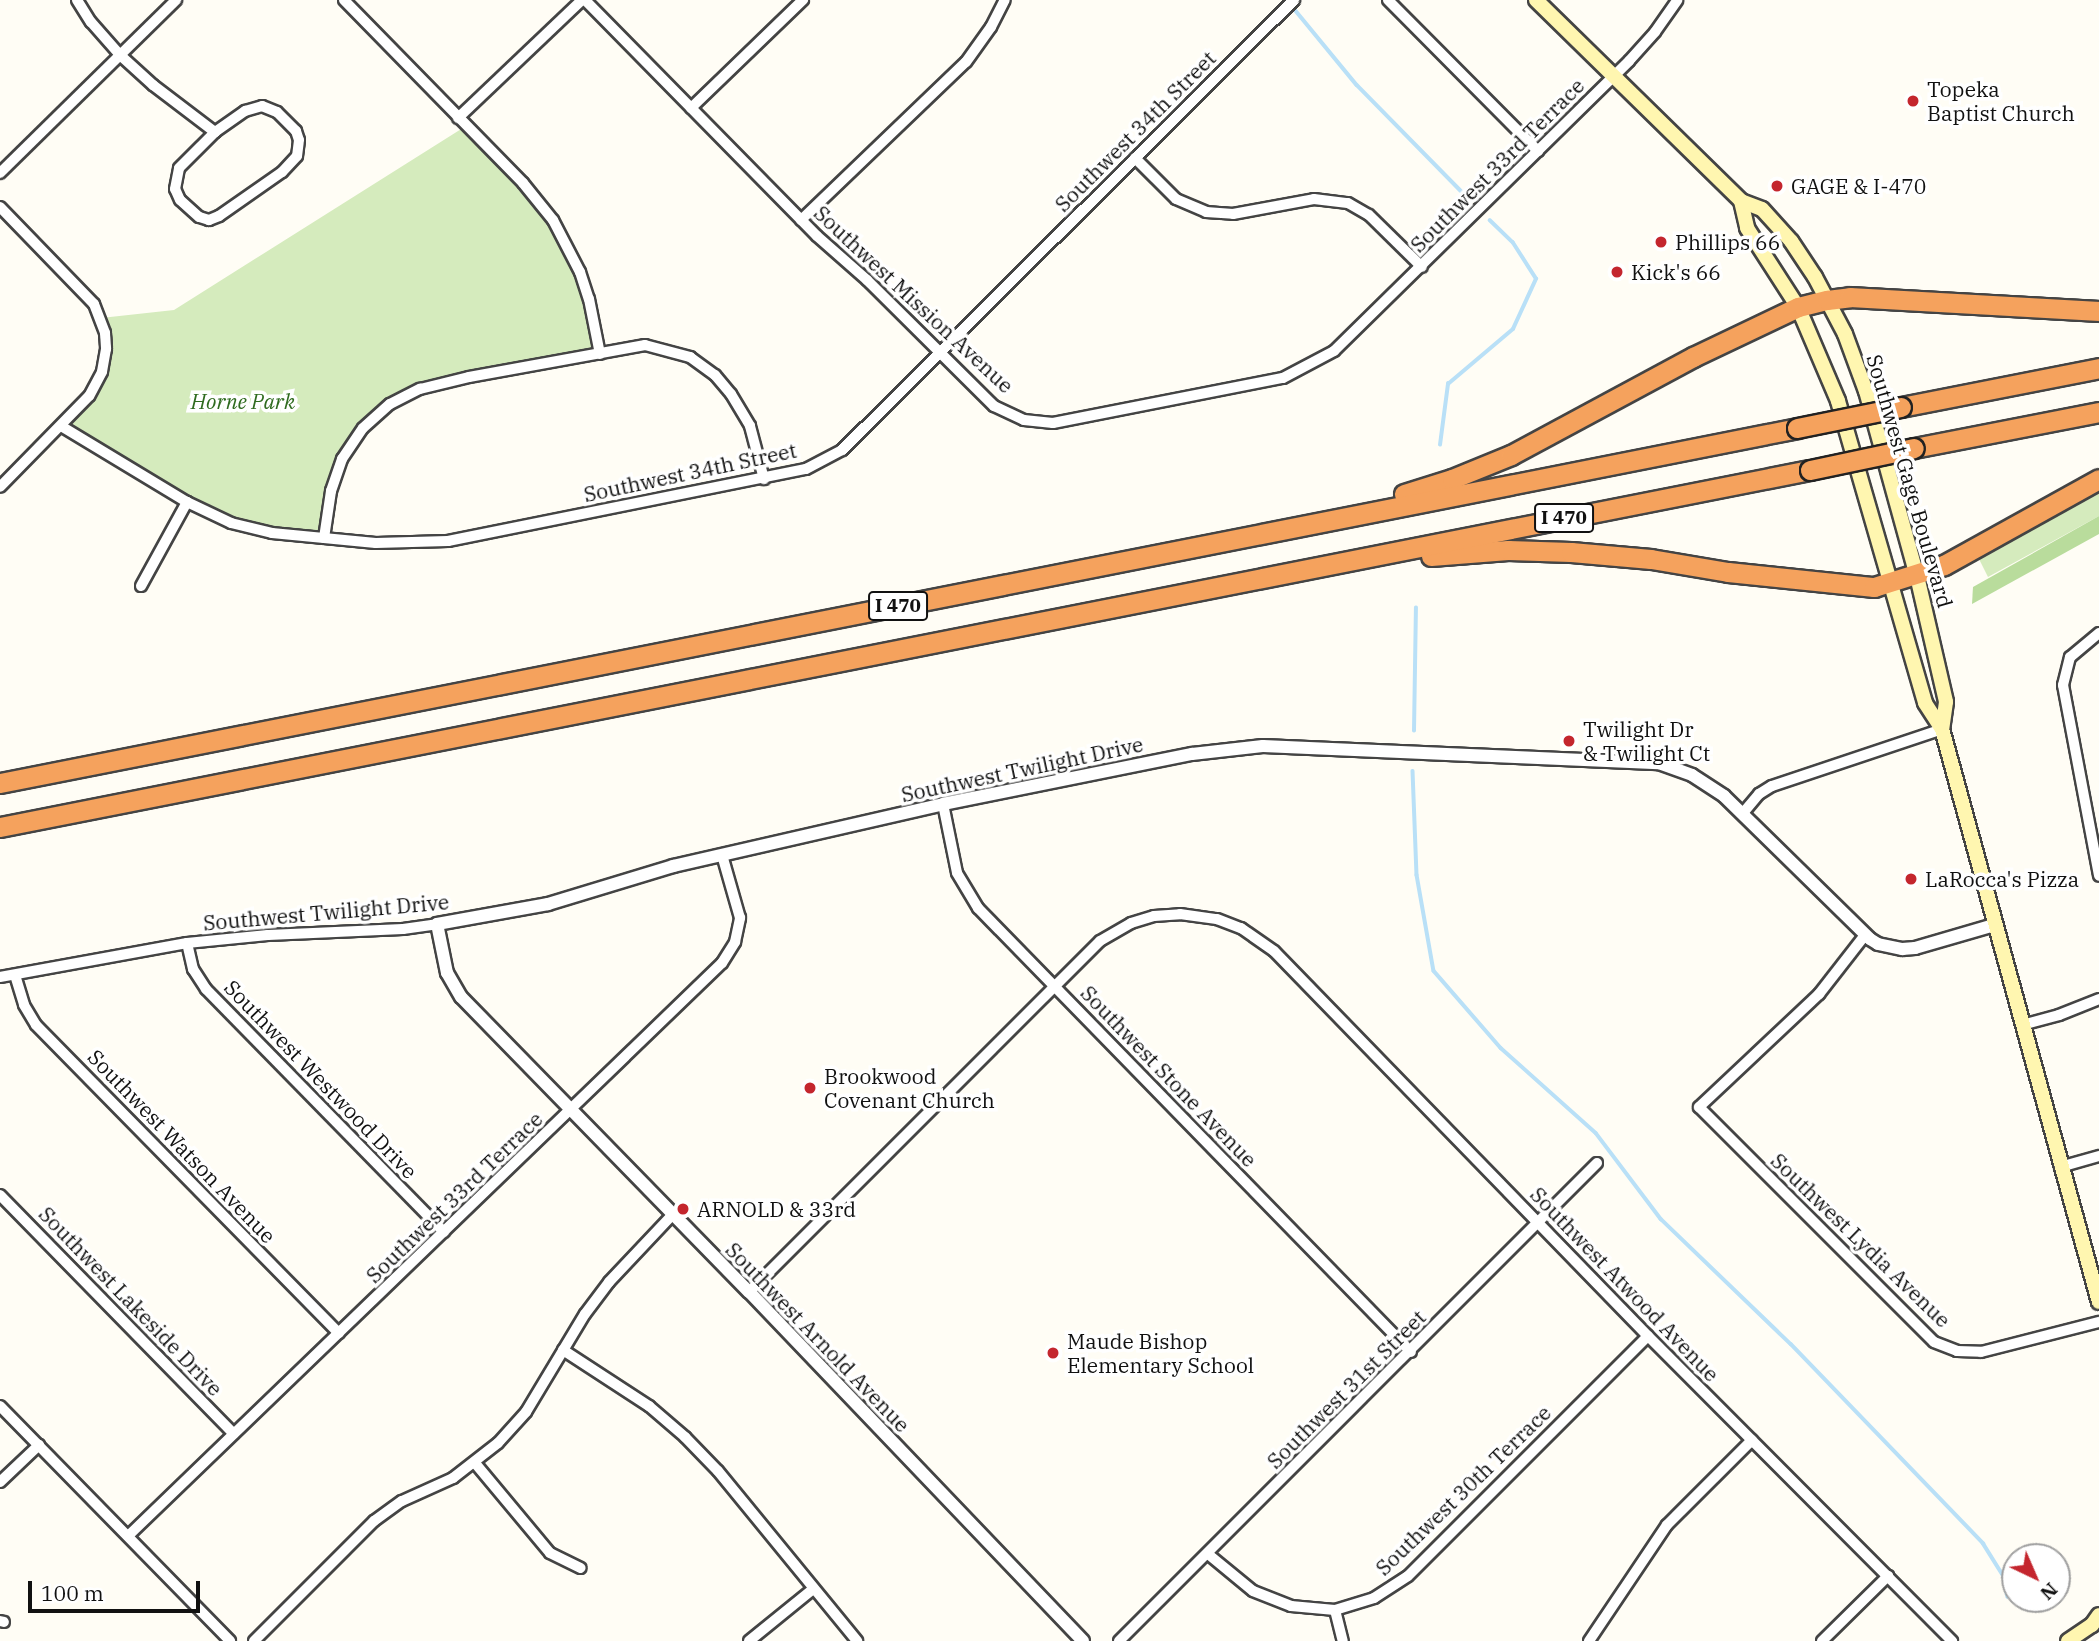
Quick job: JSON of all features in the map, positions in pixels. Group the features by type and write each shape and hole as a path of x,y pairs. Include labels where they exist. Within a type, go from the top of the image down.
{"highway":[{"path":"1310,524 1452,480 1511,455 1693,357 1798,307 1850,297 2099,311"},
{"name":"I 470","path":"0,783 2099,368"},
{"name":"I 470","path":"0,827 2099,412"},
{"path":"1319,567 1508,550 1571,552 1651,559 1728,572 1874,587 1917,576 1962,556 2099,479"}],"main road":[{"name":"Southwest Gage Boulevard","path":"1536,0 1612,78 1741,201 1762,209 1778,225 1827,300 1845,334 1866,391 1917,576 1946,702 1942,729"},
{"name":"Southwest Gage Boulevard","path":"1741,201 1747,228 1798,307 1838,401 1888,584 1925,703 1942,729 2099,1302"},
{"path":"2068,1641 2097,1621"}],"street":[{"path":"77,0 90,22 120,55 153,85 215,132"},
{"path":"0,173 176,0"},
{"path":"344,0 532,194 563,237 589,299 600,354"},
{"path":"458,118 583,0"},
{"name":"Southwest Mission Avenue","path":"583,0 801,220 994,406 1024,420 1053,423 1283,378 1335,350"},
{"path":"691,108 803,0"},
{"path":"801,220 966,62 987,33 1005,0"},
{"name":"Southwest 34th Street","path":"61,426 187,502 246,528 376,543 448,541 764,479 807,468 842,450 1294,0"},
{"path":"1388,0 1538,151"},
{"name":"Southwest 33rd Terrace","path":"1335,350 1612,78 1647,42 1676,0"},
{"path":"262,106 277,112 296,131 300,148 293,162 282,172 219,216 209,219 199,217 185,205 175,189 175,180 179,168 215,132 245,111 262,106"},
{"path":"1135,158 1176,199 1206,212 1233,214 1314,199 1348,203 1369,215 1422,267"},
{"path":"0,207 94,304 105,333 105,363 89,397 0,487"},
{"path":"324,538 331,491 342,459 363,428 390,404 420,389 645,345 670,349 702,364 740,407 755,438 764,479"},
{"path":"141,586 187,502"},
{"path":"2099,633 2076,650 2064,675 2093,804 2099,876"},
{"path":"1743,813 1759,794 1772,786 1942,729"},
{"name":"Southwest Twilight Drive","path":"0,977 187,943 268,935 403,929 548,904 722,855 943,804 1192,754 1263,746 1659,763 1703,782 1743,813 1865,935 1890,948 1915,948 1994,925"},
{"name":"Southwest Stone Avenue","path":"943,804 962,886 978,908 1411,1352"},
{"name":"Southwest 33rd Terrace","path":"128,1536 571,1112 731,951 740,918 722,855"},
{"name":"Southwest Atwood Avenue","path":"749,1292 1100,941 1131,923 1154,916 1180,914 1217,919 1241,928 1274,951 1648,1336 1952,1641"},
{"name":"Southwest Arnold Avenue","path":"437,924 447,973 461,997 749,1292 1083,1641"},
{"name":"Southwest Lydia Avenue","path":"1865,935 1819,994 1699,1107 1934,1342 1957,1350 1981,1352 2099,1322"},
{"name":"Southwest Westwood Drive","path":"187,943 193,969 206,989 444,1233"},
{"name":"Southwest Watson Avenue","path":"15,975 24,1005 36,1025 339,1333"},
{"path":"2022,1026 2099,999"},
{"path":"2060,1167 2099,1156"},
{"name":"Southwest 31st Street","path":"1119,1641 1411,1352 1597,1163"},
{"name":"Southwest Lakeside Drive","path":"0,1195 234,1434"},
{"path":"254,1641 374,1521 402,1501 453,1478 498,1443 526,1412 563,1350 609,1282 673,1214"},
{"name":"Southwest 30th Terrace","path":"1208,1554 1253,1591 1274,1601 1308,1609 1335,1610 1374,1598 1408,1576 1648,1336"},
{"path":"563,1350 649,1406 685,1437 718,1471 857,1641"},
{"path":"0,1406 230,1641"},
{"path":"1589,1641 1667,1525 1752,1440"},
{"path":"0,1482 39,1445"},
{"path":"475,1463 550,1553 581,1568"},
{"path":"1822,1641 1888,1576"},
{"path":"749,1641 813,1589"},
{"path":"1335,1610 1343,1641"}],"green space":[{"name":"Horne Park","path":"466,126 523,183 568,245 600,354 469,377 390,404 342,459 324,538 231,523 61,426 102,372 101,318 174,310"},
{"path":"2099,491 2099,516 1988,577 1979,559"},
{"path":"2099,516 2099,534 1972,604 1973,587"}],"waterway":[{"path":"1292,6 1357,85 1468,198"},
{"path":"1440,445 1448,384 1513,329 1536,279 1513,243 1490,221"},
{"path":"1414,731 1416,608"},
{"path":"1413,771 1417,875 1434,971 1501,1048 1596,1133 1661,1219 1791,1344 1983,1543 2001,1572"}],"place":[{"name":"Topeka Baptist Church","path":"1913,101"},
{"name":"GAGE & I-470","path":"1777,186"},
{"name":"Phillips 66","path":"1661,242"},
{"name":"Kick's 66","path":"1617,272"},
{"name":"Twilight Dr & Twilight Ct","path":"1569,741"},
{"name":"LaRocca's Pizza","path":"1911,879"},
{"name":"Brookwood Covenant Church","path":"810,1088"},
{"name":"ARNOLD & 33rd","path":"683,1209"},
{"name":"Maude Bishop Elementary School","path":"1053,1353"}]}
